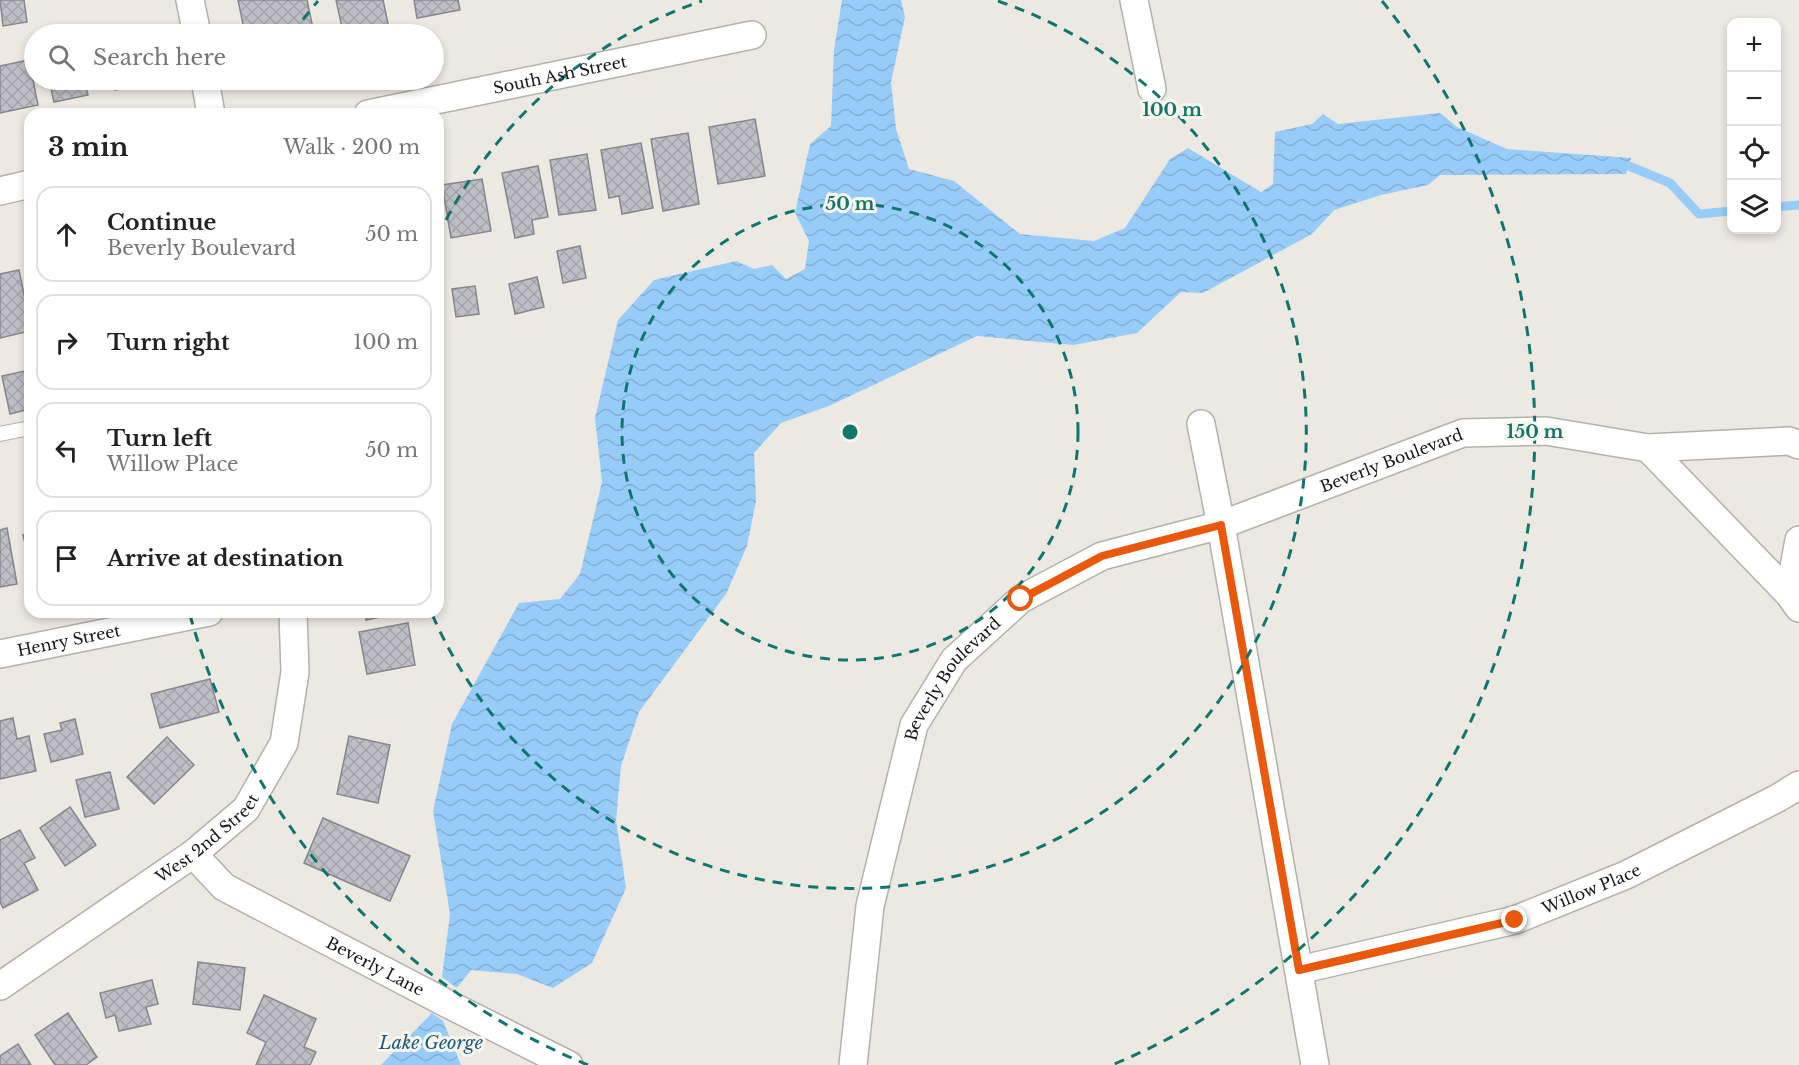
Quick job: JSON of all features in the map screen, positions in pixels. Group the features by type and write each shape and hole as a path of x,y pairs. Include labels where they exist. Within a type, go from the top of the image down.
{"street":[{"path":"190,0 195,24"},
{"path":"1134,0 1152,89"},
{"name":"South Ash Street","path":"397,108 752,35"},
{"path":"207,90 210,108"},
{"path":"0,190 24,185"},
{"path":"1201,424 1221,525 1316,1065"},
{"name":"Beverly Boulevard","path":"853,1065 870,906 914,725 954,660 1021,599 1102,556 1221,525 1463,433 1546,431 1648,448 1789,441 1799,445"},
{"path":"1648,448 1794,601"},
{"path":"1794,601 1799,540"},
{"name":"Henry Street","path":"0,654 179,618"},
{"name":"West 2nd Street","path":"0,986 193,854 246,809 284,743 295,672 292,618"},
{"name":"Willow Place","path":"1299,970 1515,920 1626,875 1778,798 1799,785"},
{"name":"Beverly Lane","path":"193,854 224,887 569,1065"}],"lane":[{"path":"0,434 24,429"}],"water":[{"path":"842,0 901,0 905,17 891,82 896,129 909,169 954,181 1020,234 1094,241 1125,228 1170,159 1188,148 1261,192 1273,184 1275,132 1312,124 1323,114 1338,124 1440,113 1457,127 1507,149 1631,158 1626,174 1440,175 1428,185 1381,195 1334,210 1312,234 1203,293 1181,292 1137,333 1073,345 977,336 829,406 781,423 754,453 756,501 747,546 726,594 639,712 621,766 616,820 626,888 592,963 553,988 517,974 471,970 457,988 442,977 450,914 433,811 452,724 519,603 560,599 580,574 602,482 595,418 618,320 654,280 736,261 754,269 772,265 786,279 805,269 809,241 795,213 810,144 831,126 834,50"},
{"name":"Lake George","path":"432,1013 443,1021 461,1065 381,1065"}],"building":[{"path":"0,0 24,0 27,22 3,26"},
{"path":"238,0 307,0 312,24 243,24"},
{"path":"336,0 383,0 388,24 341,24"},
{"path":"414,0 458,0 460,10 417,18"},
{"path":"24,61 24,90 35,90 38,105 0,113 0,66"},
{"path":"51,90 87,90 88,95 54,102"},
{"path":"755,119 765,176 718,184 709,127"},
{"path":"688,133 699,204 663,211 651,139"},
{"path":"641,143 653,208 622,214 619,196 609,198 601,150"},
{"path":"587,154 596,210 559,215 550,160"},
{"path":"538,166 548,217 532,220 534,234 515,238 502,173"},
{"path":"482,179 491,231 451,238 444,185"},
{"path":"580,246 586,278 563,283 557,251"},
{"path":"19,270 24,295 24,332 0,338 0,274"},
{"path":"537,277 544,307 515,314 509,284"},
{"path":"475,286 479,314 456,317 452,289"},
{"path":"24,371 24,410 10,414 2,376"},
{"path":"7,528 17,584 0,587 0,530"},
{"path":"408,623 415,665 367,674 359,632"},
{"path":"210,679 219,712 160,728 151,694"},
{"path":"13,718 17,739 29,736 36,771 0,779 0,721"},
{"path":"75,719 83,754 51,762 44,734 62,730 60,723"},
{"path":"349,736 390,745 378,803 337,794"},
{"path":"167,737 194,765 154,804 127,777"},
{"path":"110,772 119,809 85,817 76,780"},
{"path":"70,807 96,845 65,866 40,828"},
{"path":"323,818 410,856 390,901 304,863"},
{"path":"20,830 35,858 24,863 38,890 3,908 0,902 0,840"},
{"path":"198,962 245,968 240,1010 193,1004"},
{"path":"152,980 158,1004 146,1007 151,1024 119,1031 115,1015 106,1018 100,993"},
{"path":"264,995 316,1019 304,1047 316,1052 310,1065 256,1065 266,1042 247,1033"},
{"path":"68,1013 97,1057 86,1065 55,1065 35,1035"},
{"path":"18,1044 31,1065 0,1065 0,1056"}],"waterway":[{"path":"1629,166 1670,183 1699,214 1727,211"},
{"path":"1781,207 1799,205"}],"route":[{"path":"1021,599 1102,556 1221,525 1299,970 1515,920"}]}
